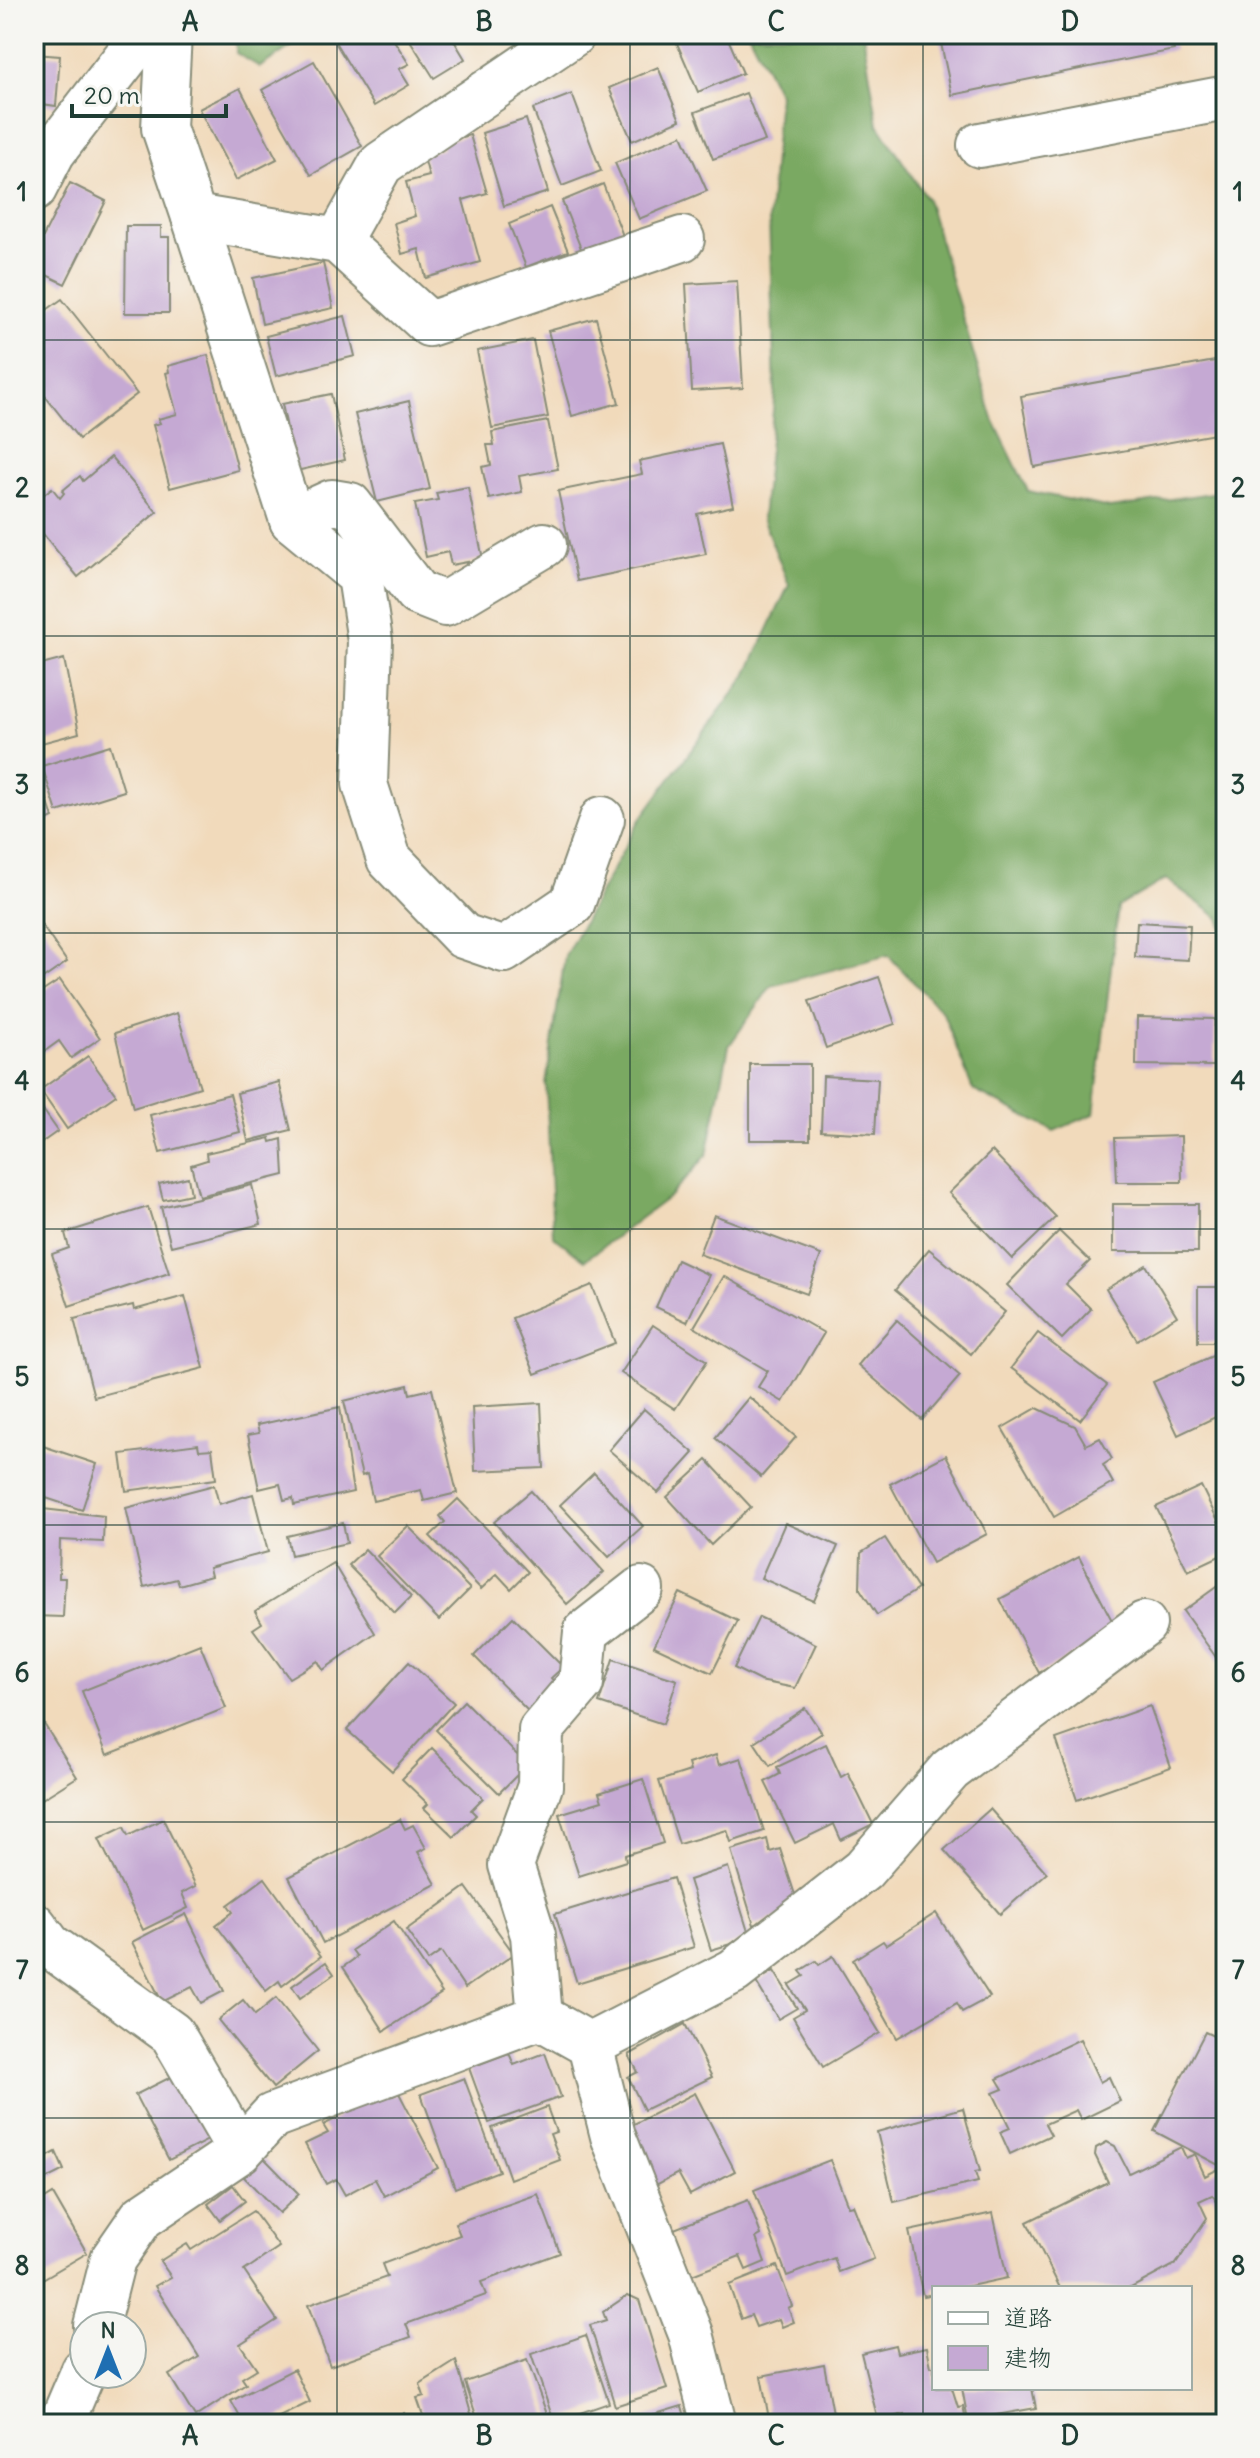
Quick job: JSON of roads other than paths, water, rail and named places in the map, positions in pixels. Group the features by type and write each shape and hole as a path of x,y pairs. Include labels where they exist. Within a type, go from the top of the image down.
{"street":[{"path":"34,189 53,152 134,47 136,34"},
{"path":"169,34 164,128 292,520 360,576 370,641 365,784 389,859 463,936 504,950 572,904 602,819"},
{"path":"338,241 381,164 573,34"},
{"path":"980,145 1226,98"},
{"path":"194,217 338,241 429,324 682,239"},
{"path":"292,520 332,502 350,505 417,593 445,604 544,545"},
{"path":"540,2017 533,1935 511,1865 540,1786 541,1730 581,1683 586,1632 641,1589"},
{"path":"590,2045 734,1971 863,1870 950,1770 1144,1624"},
{"path":"34,1925 49,1945 172,2034 240,2151"},
{"path":"100,2310 113,2259 142,2217 240,2151 272,2116 540,2017 590,2045 613,2136 691,2334 714,2424"},
{"path":"61,2424 75,2390"}]}
